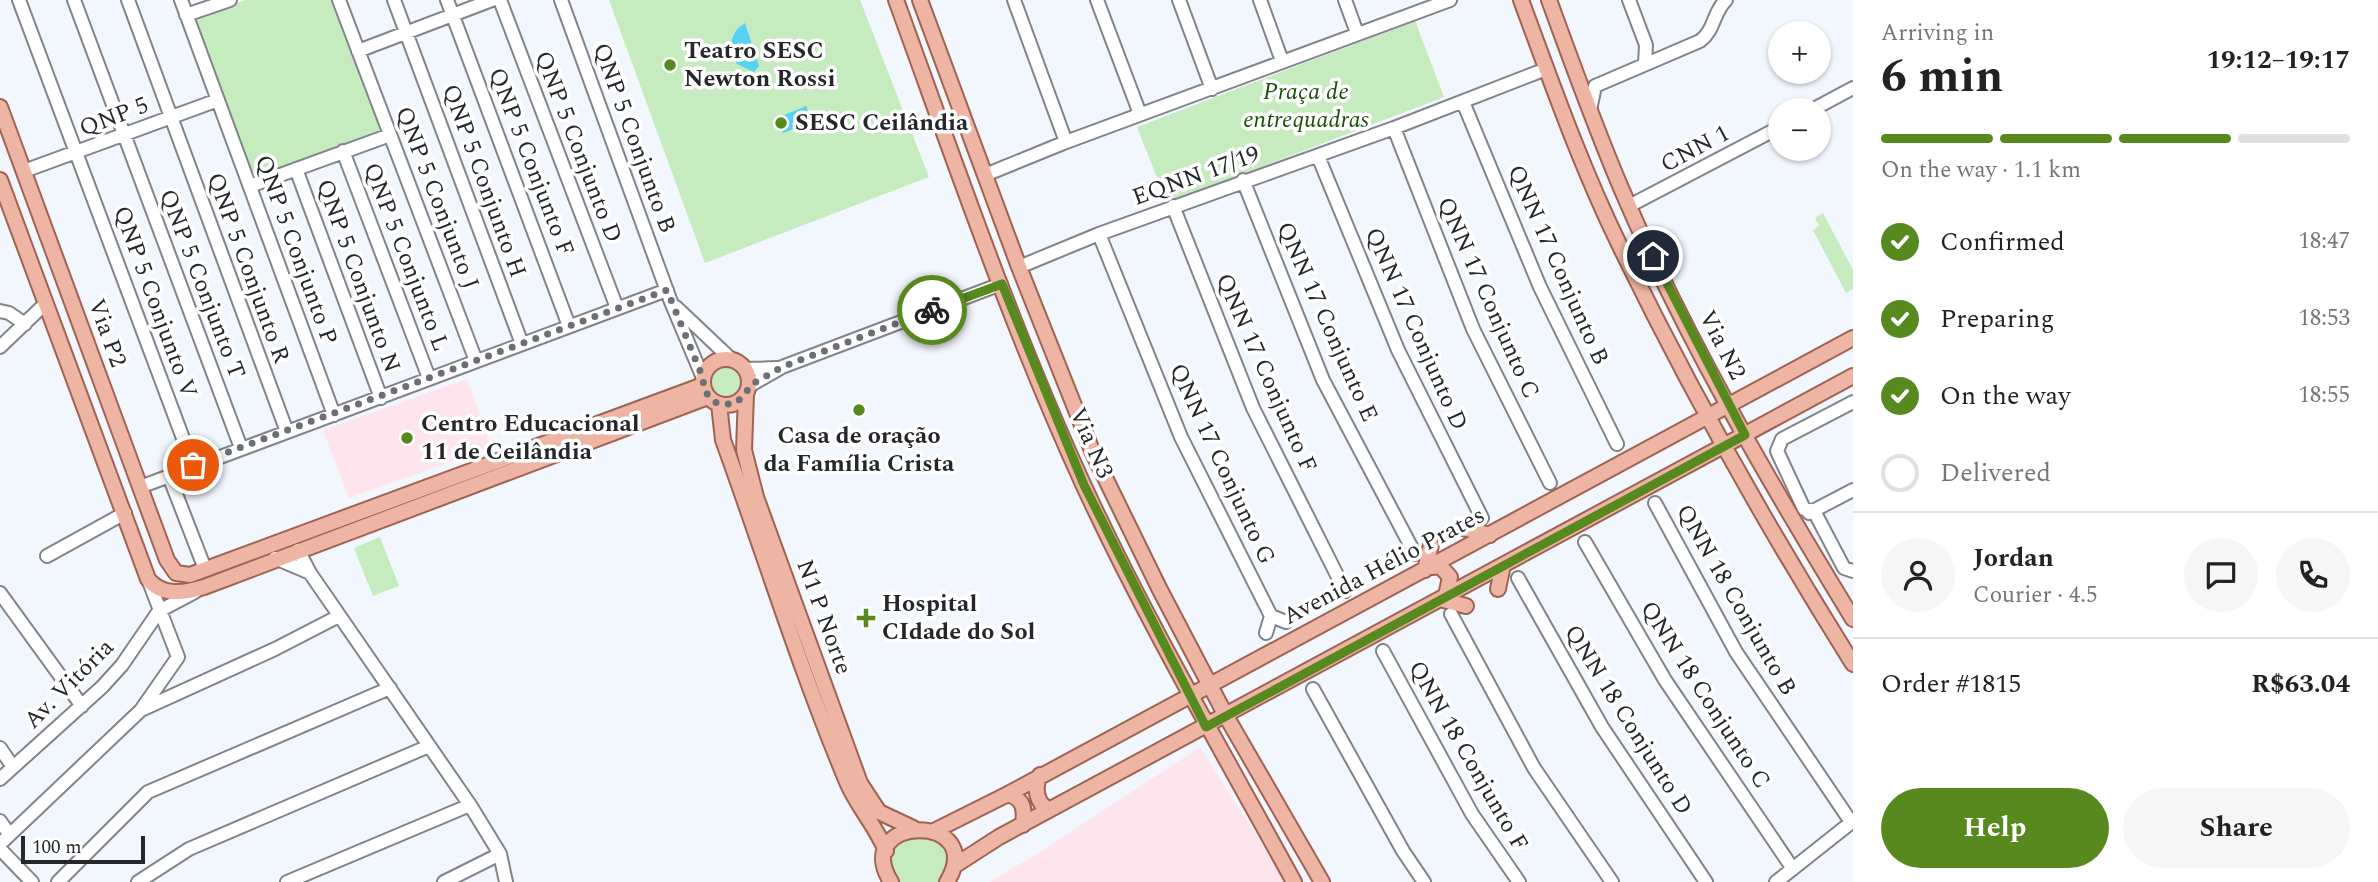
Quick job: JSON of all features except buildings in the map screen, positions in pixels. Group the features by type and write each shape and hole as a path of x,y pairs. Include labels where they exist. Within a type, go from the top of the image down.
{"main road":[{"name":"Via N3","path":"896,0 1033,367 1084,485 1189,695 1294,882"},
{"path":"902,0 916,35 926,36 930,27"},
{"path":"920,0 1019,267 1093,453 1226,716 1322,882"},
{"path":"1521,0 1546,69"},
{"name":"Via N2","path":"1549,0 1621,188 1676,306 1727,405 1853,619"},
{"path":"919,61 922,51 933,53 975,168 994,198"},
{"name":"Via N2","path":"1546,69 1617,240 1706,417 1853,664"},
{"name":"Via P2","path":"0,107 167,560 176,573 190,575 205,569"},
{"path":"1564,114 1612,208 1618,209 1623,205 1621,188"},
{"name":"Via P2","path":"1,186 148,579 160,590 187,592 204,587"},
{"path":"1617,240 1616,223 1622,218 1627,219 1657,279 1676,306"},
{"path":"18,228 24,237 36,239 44,231 42,219"},
{"path":"32,268 32,257 40,250 50,251 56,261"},
{"name":"Avenida Hélio Prates","path":"934,831 1008,794 1853,338"},
{"path":"205,569 708,391 734,404 747,390 745,369 732,360 716,361 705,371 708,391"},
{"path":"1033,367 1080,460 1089,463 1093,453"},
{"path":"954,866 1049,810 1853,376"},
{"name":"N1 P Norte","path":"747,390 744,450 756,498 860,783 879,812 912,828 934,831"},
{"path":"204,587 690,403 708,391"},
{"name":"N1 P Norte","path":"708,391 846,780 886,851"},
{"path":"690,403 719,426"},
{"path":"1084,485 1089,475 1100,479 1125,535 1159,588"},
{"path":"1463,528 1490,535"},
{"path":"1431,545 1429,568 1440,566 1450,577 1443,598"},
{"path":"1456,553 1454,559 1459,573 1469,584"},
{"path":"1498,589 1503,565"},
{"path":"1443,598 1465,606"},
{"path":"1813,600 1830,619 1853,653"},
{"path":"1040,775 1036,793 1041,804 1049,810"},
{"path":"1008,794 1017,797 1023,805 1023,825"},
{"path":"891,882 885,865 886,851 899,834 912,828"},
{"path":"934,831 950,845 954,866 947,882"},
{"path":"1283,862 1300,882"}],"street":[{"name":"QNP 5 Conjunto V","path":"19,0 193,465"},
{"name":"QNP 5 Conjunto T","path":"74,0 241,448"},
{"name":"QNP 5 Conjunto R","path":"128,0 287,432"},
{"name":"QNP 5 Conjunto P","path":"181,0 334,415"},
{"path":"186,15 230,0"},
{"name":"QNP 5 Conjunto J","path":"339,0 476,361"},
{"name":"QNP 5 Conjunto H","path":"394,0 522,344"},
{"name":"QNP 5 Conjunto F","path":"447,0 569,326"},
{"path":"358,51 492,0"},
{"name":"QNP 5 Conjunto D","path":"500,0 617,308"},
{"name":"QNP 5 Conjunto B","path":"561,0 669,296"},
{"path":"1014,0 1066,142"},
{"path":"1097,0 1140,114"},
{"path":"1180,0 1212,89"},
{"path":"1260,0 1282,61"},
{"path":"1345,0 1357,33"},
{"path":"985,175 1428,4 1450,0"},
{"path":"1629,0 1646,45 1645,63"},
{"path":"1590,110 1595,86 1704,38 1726,0"},
{"name":"EQNN 17/19","path":"1019,267 1173,206 1318,156 1546,69"},
{"path":"1831,100 1853,88"},
{"name":"QNP 5","path":"24,171 218,100"},
{"name":"QNN 17 Conjunto B","path":"1463,102 1540,288 1617,444"},
{"name":"QNN 17 Conjunto C","path":"1394,128 1473,329 1550,483"},
{"name":"CNN 1","path":"1629,206 1768,133"},
{"path":"250,186 390,135"},
{"name":"QNP 5 Conjunto L","path":"343,151 429,378"},
{"name":"QNN 17 Conjunto D","path":"1318,156 1398,351 1482,517"},
{"name":"QNP 5 Conjunto N","path":"296,169 381,398"},
{"name":"QNN 17 Conjunto E","path":"1243,180 1323,380 1415,554"},
{"name":"QNN 17 Conjunto F","path":"1173,206 1253,408 1345,591"},
{"name":"QNN 17 Conjunto G","path":"1099,234 1181,437 1272,616"},
{"path":"747,390 782,367 1002,284"},
{"path":"140,487 617,308 669,296 732,360"},
{"name":"N1 P Norte","path":"669,296 708,391"},
{"path":"0,347 46,303"},
{"path":"0,311 9,313 25,324"},
{"path":"745,369 782,367"},
{"path":"1814,511 1804,509 1780,462 1778,443 1853,402"},
{"path":"169,476 205,569"},
{"path":"1793,521 1853,490"},
{"name":"QNN 18 Conjunto B","path":"1655,503 1736,652 1852,822"},
{"path":"1814,511 1844,568 1853,572"},
{"path":"47,556 125,513"},
{"name":"QNN 18 Conjunto C","path":"1585,542 1665,680 1793,869"},
{"path":"298,550 310,573 470,805 500,854 506,882"},
{"path":"275,558 310,573"},
{"name":"QNN 18 Conjunto D","path":"1518,578 1602,727 1706,882"},
{"path":"32,882 0,846 9,834 141,710 178,657 172,634 159,611 148,579"},
{"path":"159,611 204,587"},
{"path":"0,593 82,706"},
{"name":"Av. Vitória","path":"0,779 82,706 122,664 159,611"},
{"path":"1451,614 1534,768 1612,882"},
{"path":"141,710 275,649 339,615"},
{"path":"1266,633 1272,616 1286,622"},
{"name":"QNN 18 Conjunto F","path":"1383,651 1472,814 1519,882"},
{"path":"58,882 138,799 390,688"},
{"path":"1313,689 1402,851 1424,882"},
{"path":"138,882 189,849 429,746"},
{"path":"0,748 13,767"},
{"path":"288,882 470,805"},
{"path":"0,821 9,834"},
{"path":"1776,882 1852,822"},
{"path":"444,882 500,854"}],"shaded area":[{"name":"Centro Educacional 11 de Ceilândia","path":"467,379 491,447 349,498 323,430"},
{"path":"1200,747 1286,882 989,882 1039,853"}],"green space":[{"path":"245,0 334,0 383,129 252,178 192,20"},
{"name":"SESC Ceilândia","path":"609,0 860,0 929,177 705,263"},
{"name":"Praça de entrequadras","path":"1415,21 1444,97 1167,203 1137,127"},
{"path":"1823,213 1853,270 1853,289 1846,293 1813,230 1819,226 1815,218"},
{"path":"726,363 739,368 744,381 739,394 726,399 713,394 708,381 713,368"},
{"path":"380,537 399,586 373,596 354,548"},
{"path":"923,833 939,843 946,852 942,882 897,882 891,862 894,849 904,840"}],"water":[{"path":"745,23 759,66 754,72 737,64 731,47 733,36"},
{"path":"806,106 812,122 783,133 777,118"}],"way so far":[{"path":"193,465 381,398 667,290 703,378 705,393 711,400 726,405 741,400 749,386 782,367 932,310"}],"place":[{"name":"Teatro SESC Newton Rossi","path":"670,65"},
{"name":"SESC Ceilândia","path":"781,123"},
{"name":"Casa de oração da Família Crista","path":"859,410"},
{"name":"Centro Educacional 11 de Ceilândia","path":"407,438"},
{"name":"Hospital CIdade do Sol","path":"866,618"}],"route":[{"path":"932,310 1002,284 1033,367 1084,485 1206,727 1745,435 1676,306 1653,256"}]}
